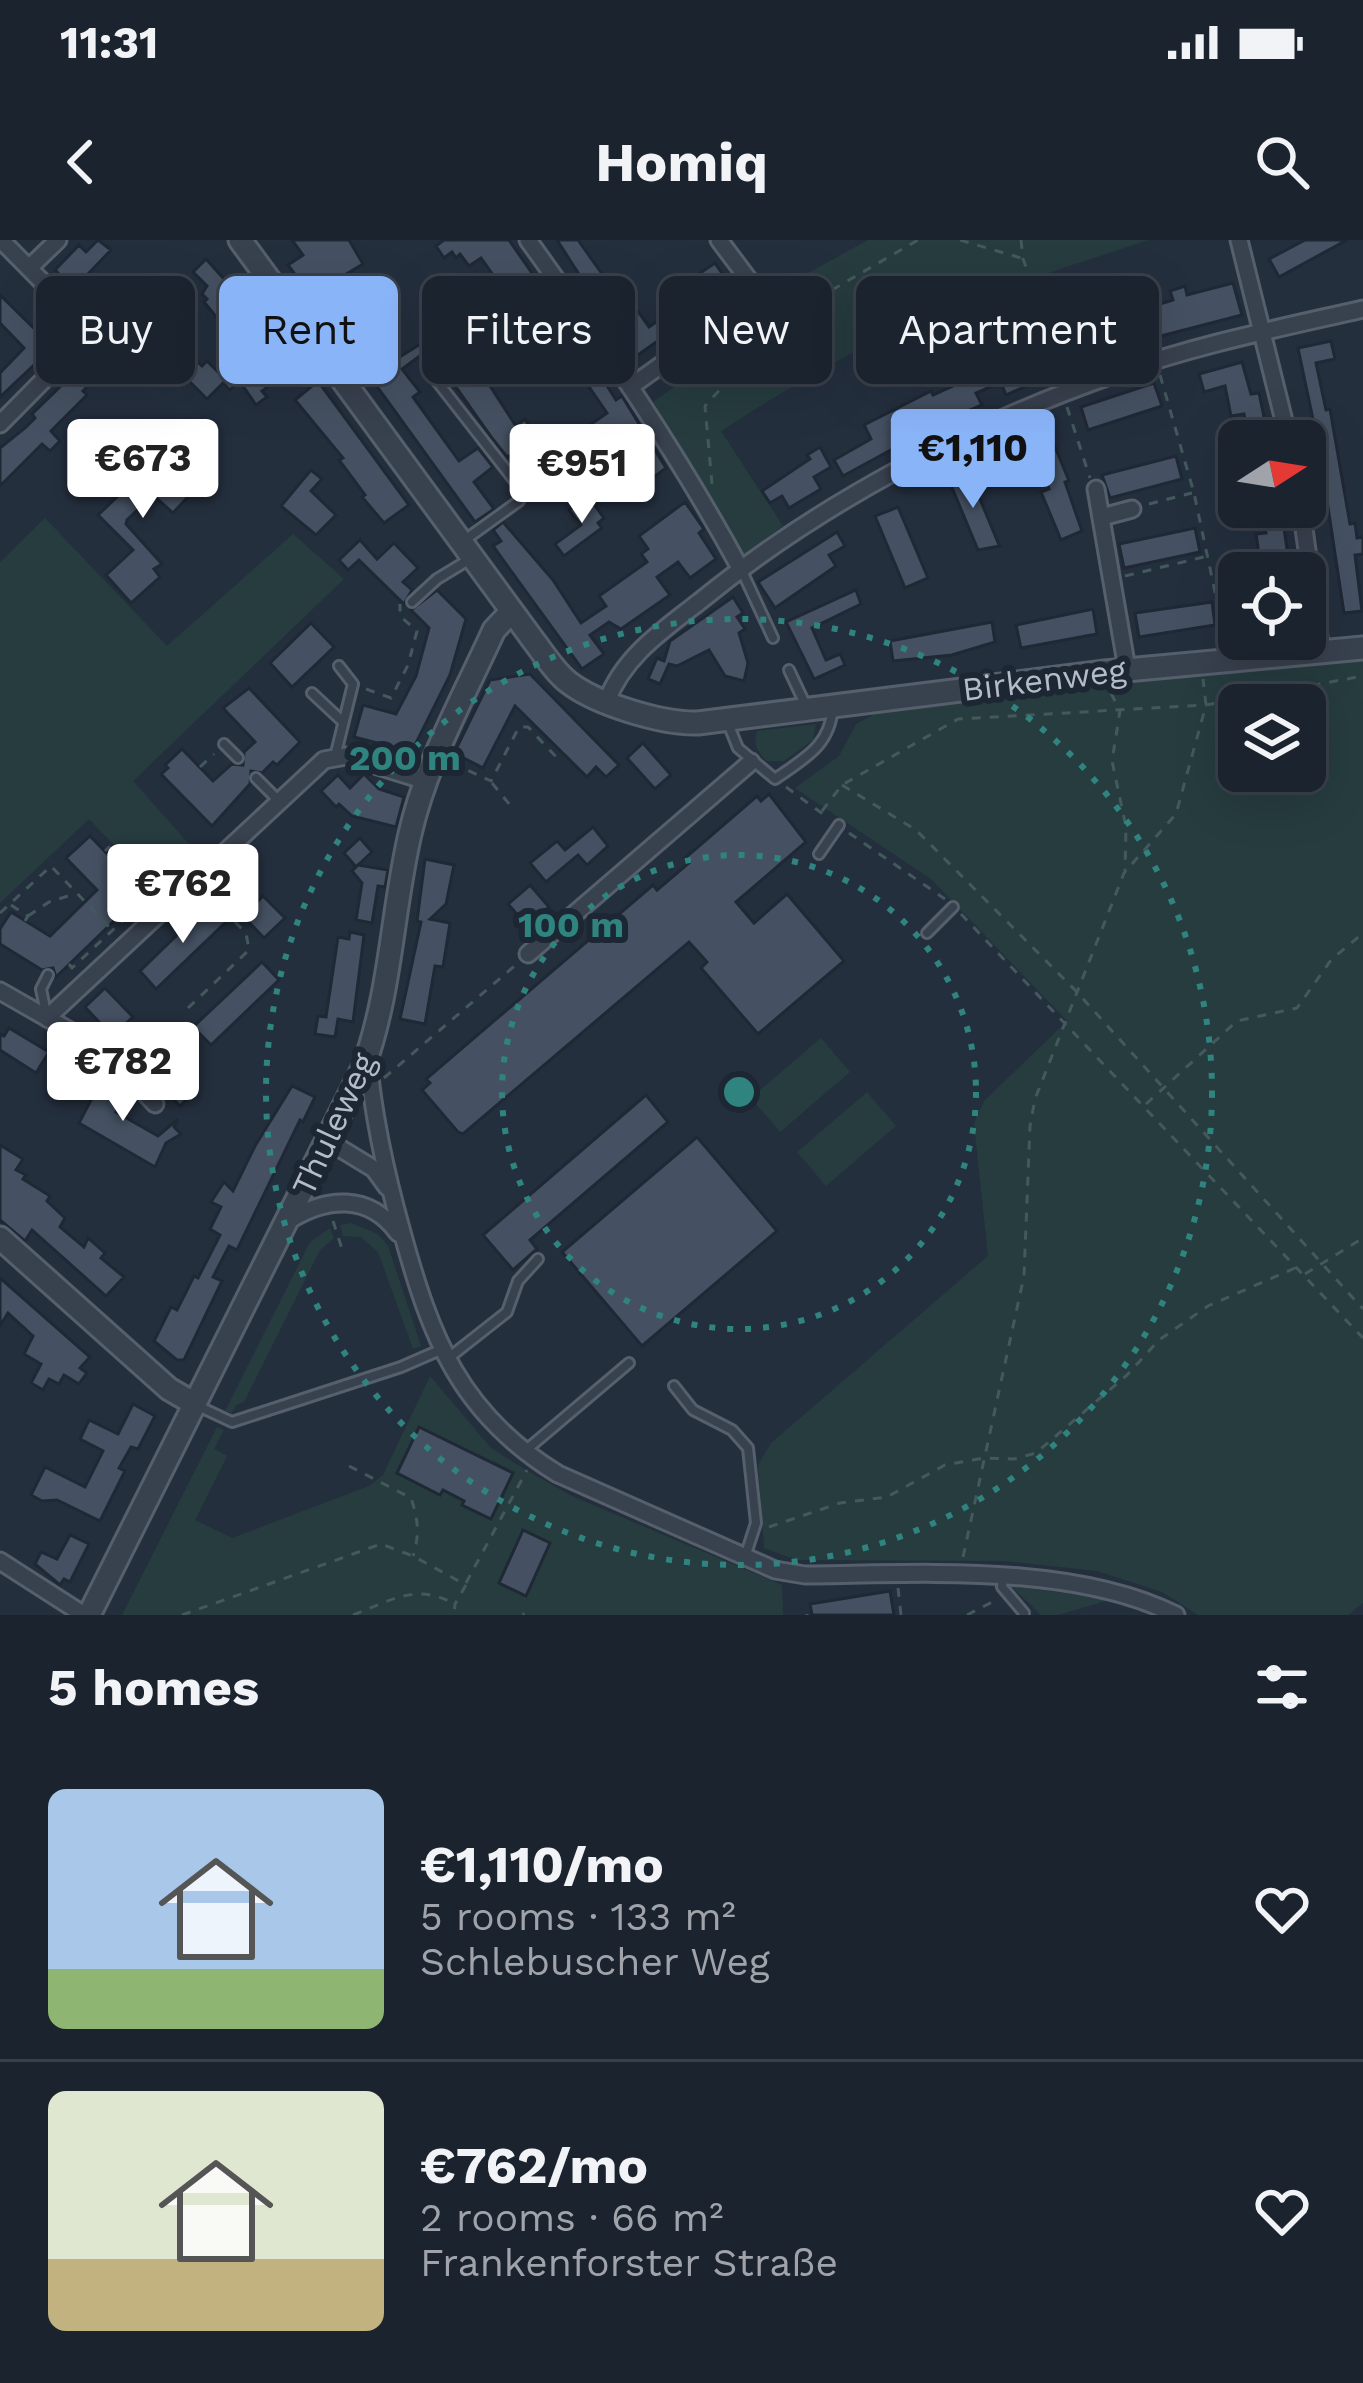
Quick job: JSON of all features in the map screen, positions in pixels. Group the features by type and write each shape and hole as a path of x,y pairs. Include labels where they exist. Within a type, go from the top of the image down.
{"street":[{"path":"0,424 86,332 83,323 1,240"},
{"path":"29,268 58,240"},
{"name":"Birkenweg","path":"240,240 511,612 569,683 607,701 676,723 1218,660"},
{"path":"528,240 632,385 740,568"},
{"path":"719,240 745,276"},
{"path":"1239,240 1283,420"},
{"path":"1159,359 1363,309"},
{"path":"632,385 659,366"},
{"path":"607,701 636,654 740,568 870,486 955,441 1090,384"},
{"path":"1096,489 1112,579 1116,670"},
{"path":"1102,517 1132,509"},
{"name":"Thuleweg","path":"87,1615 368,1055 409,836 426,781 494,630 511,612"},
{"name":"Birkenweg","path":"1326,651 1363,648"},
{"path":"46,1018 314,766 335,757 357,759 426,781"},
{"path":"528,954 751,762"},
{"path":"0,992 110,1057 155,1105"},
{"path":"368,1055 393,1200 442,1355 480,1410 528,1455 558,1474 745,1558 805,1575 959,1576 1005,1586 1095,1585 1176,1615"},
{"path":"328,1141 374,1169 393,1200"},
{"path":"285,1223 327,1203 358,1203 378,1212 404,1241"},
{"path":"0,1238 169,1389 195,1404"},
{"path":"0,1561 87,1615"}],"lane":[{"path":"412,602 519,501 520,489 440,384"},
{"path":"740,568 773,638"},
{"path":"335,757 353,684 339,666"},
{"path":"788,670 806,709"},
{"path":"312,693 343,722"},
{"path":"727,719 731,738 751,762 775,779 821,747 830,732 833,705"},
{"path":"224,744 238,758"},
{"path":"256,778 278,800"},
{"path":"820,854 839,826"},
{"path":"212,862 241,892"},
{"path":"927,933 953,907"},
{"path":"46,1018 41,989 48,975"},
{"path":"195,1404 232,1422 442,1355 507,1312 518,1281 538,1258"},
{"path":"528,1455 629,1363"},
{"path":"674,1386 693,1410 732,1430 748,1448 755,1531 745,1558"},
{"path":"1005,1586 1024,1613"}],"path":[{"path":"832,290 919,240"},
{"path":"960,240 1023,259"},
{"path":"1021,240 1096,489"},
{"path":"1159,370 1194,493 1218,608"},
{"path":"710,512 714,503 705,406 725,384"},
{"path":"1132,509 1194,493"},
{"path":"1112,579 1207,556"},
{"path":"353,684 391,698 418,631 400,616 399,604"},
{"path":"959,1576 1028,1247 1030,1126 1046,1069 1124,873 1176,814 1206,705 1202,661"},
{"path":"1116,670 1107,686 1120,711 1112,761 1126,827 1124,873"},
{"path":"821,813 842,785 958,719 1206,705 1363,676"},
{"path":"491,781 519,728 528,727 560,761"},
{"path":"437,756 491,781 510,805"},
{"path":"775,779 953,907 1363,1338"},
{"path":"842,785 916,830 1076,991 1363,1309"},
{"path":"105,851 109,847 165,907"},
{"path":"0,913 51,866 113,931"},
{"path":"188,1009 249,950 250,941 193,880"},
{"path":"10,904 27,919 49,902 76,892"},
{"path":"72,968 129,915 141,928"},
{"path":"1144,1106 1237,1021 1297,1008 1331,960 1363,933"},
{"path":"371,1089 528,954"},
{"path":"327,1203 344,1256"},
{"path":"1303,1275 1363,1238"},
{"path":"755,1531 840,1503 887,1497 945,1465 1036,1453 1127,1375 1159,1340 1208,1306 1297,1268"},
{"path":"454,1615 454,1604 528,1455"},
{"path":"349,1466 411,1498 418,1518 413,1556"},
{"path":"182,1615 372,1546 389,1546 466,1585"},
{"path":"898,1574 901,1615"},
{"path":"967,1615 1005,1586"},
{"path":"352,1615 415,1592 433,1592 454,1604"}],"green space":[{"path":"868,240 1148,240 1039,276 856,276 856,351 832,364 832,276 803,276"},
{"path":"678,384 798,384 721,431 783,526 740,557 653,402"},
{"path":"45,518 167,646 293,534 344,579 133,781 199,855 159,892 89,819 0,903 0,562"},
{"path":"1363,659 1363,1603 1348,1615 1198,1615 1162,1592 1097,1571 1004,1561 796,1560 764,1548 758,1465 771,1443 988,1256 974,1124 984,1101 1067,1021 931,879 795,788 839,756 856,724 878,712"},
{"path":"816,724 813,740 784,761 766,761 757,747 757,731"},
{"path":"821,1038 850,1072 780,1132 751,1098"},
{"path":"867,1092 896,1126 826,1186 797,1152"},
{"path":"351,1223 378,1234 388,1246 421,1346 413,1349 378,1252 361,1237 343,1236 340,1225"},
{"path":"330,1228 334,1238 320,1250 244,1402 232,1413 225,1411 310,1242"},
{"path":"430,1376 491,1448 572,1496 782,1585 783,1615 122,1615 217,1427 224,1430 214,1449 227,1456 195,1520 232,1538 369,1486 383,1475"},
{"path":"1011,1586 1113,1599 1058,1615 1041,1615"}],"building":[{"path":"98,240 111,250 89,273 92,276 61,276 55,270 79,245 86,252"},
{"path":"292,240 349,240 363,264 343,276 296,276 288,265 303,255"},
{"path":"444,240 509,240 534,276 494,276 481,258 469,266 460,254 456,258 452,252 444,258 436,246"},
{"path":"557,240 578,240 604,276 580,276"},
{"path":"1305,240 1347,240 1279,277 1269,259"},
{"path":"206,259 221,276 219,320 204,302 207,286 193,272"},
{"path":"715,263 724,276 696,276"},
{"path":"1233,283 1242,315 1159,337 1159,304 1173,300 1170,291 1185,286 1187,295"},
{"path":"0,295 36,330 36,363 0,397 0,373 24,348 0,323"},
{"path":"635,311 649,327 659,320 659,340 638,355"},
{"path":"1331,341 1335,359 1316,363 1326,410 1330,409 1350,524 1355,523 1357,538 1363,537 1363,554 1355,555 1362,611 1344,613 1326,494 1326,420 1313,420 1298,348"},
{"path":"422,343 422,355 402,369 420,392 413,397 459,461 478,448 493,467 474,482 494,509 475,522 375,384 398,384 398,358"},
{"path":"195,360 202,366 207,361 219,373 222,384 207,399 192,384"},
{"path":"1242,362 1251,394 1259,393 1265,420 1231,416 1225,386 1204,392 1199,374"},
{"path":"63,384 90,384 83,391 87,395 51,431 60,441 50,451 42,444 0,486 0,448 35,418 32,414"},
{"path":"272,384 262,391 267,397 256,405 243,386"},
{"path":"320,384 409,505 384,523 362,497 365,495 339,460 343,458 295,400"},
{"path":"454,384 489,384 516,426 525,419 560,477 549,485 539,471 528,479"},
{"path":"587,384 606,384 616,400 622,396 666,468 646,483 626,455 596,476 573,444 582,438 578,433 607,413"},
{"path":"957,384 995,385 976,393 982,405 843,476 834,460 871,439 864,425 931,391 933,395"},
{"path":"1001,384 1031,384 1006,395"},
{"path":"1151,384 1162,406 1088,430 1081,407"},
{"path":"1049,432 1082,531 1061,540 1041,492 1049,489 1029,441"},
{"path":"820,447 831,467 814,477 821,489 789,508 782,496 770,503 762,491"},
{"path":"150,452 155,457 159,453 197,487 173,513 153,495 127,520 162,564 154,569 160,577 131,603 106,575 133,550 98,515 142,473 135,467"},
{"path":"1176,456 1182,479 1110,498 1102,475"},
{"path":"311,470 322,479 311,491 336,515 316,535 281,506"},
{"path":"968,470 1000,546 978,550 948,478"},
{"path":"588,496 604,518 598,523 602,528 564,556 555,544 581,525 569,510"},
{"path":"685,502 704,529 699,533 716,559 690,578 678,562 657,577 670,595 621,629 609,622 590,635 604,654 582,669 493,546 501,541 493,530 503,522 553,580 581,623 606,606 599,596 647,562 641,554 648,549 639,536"},
{"path":"898,507 928,578 905,588 875,516"},
{"path":"1195,528 1200,552 1124,568 1119,544"},
{"path":"1265,528 1284,528 1287,552 1259,552 1256,534 1266,533"},
{"path":"837,532 845,546 829,555 836,566 775,608 758,582"},
{"path":"360,540 377,559 394,543 418,568 403,582 412,590 404,604 359,560 348,570 339,560"},
{"path":"437,590 466,619 450,675 414,747 409,746 408,751 354,737 363,705 396,714 416,676 429,628 411,610"},
{"path":"856,590 861,604 812,628 826,660 840,654 845,665 814,679 786,622"},
{"path":"733,597 743,613 737,617 745,629 739,633 748,663 744,681 725,676 709,650 677,666 669,664 660,684 648,679 657,658 664,661 670,641"},
{"path":"1212,602 1215,625 1139,637 1135,613"},
{"path":"1093,609 1097,634 1021,648 1016,625"},
{"path":"992,622 995,642 952,655 893,661 890,641"},
{"path":"311,623 334,647 292,687 270,663"},
{"path":"530,674 619,765 606,777 596,767 587,777 515,706 483,768 454,753 490,680"},
{"path":"249,688 300,742 277,765 273,762 262,773 251,771 250,784 212,826 161,774 182,749 213,781 232,764 243,765 244,752 255,742 223,708"},
{"path":"643,743 671,775 655,789 627,758"},
{"path":"364,774 379,789 404,797 396,827 352,816 321,791 338,775 350,788"},
{"path":"769,794 806,842 736,902 754,923 787,894 844,961 758,1034 701,968 707,962 689,942 463,1134 458,1132 422,1090 430,1083 426,1079 653,885 657,890 690,862 685,858 757,796 761,801"},
{"path":"593,827 608,846 587,865 578,855 546,882 530,863 557,841 565,850"},
{"path":"90,836 144,892 56,977 53,968 42,970 0,944 0,929 11,912 50,936 97,890 66,858"},
{"path":"360,838 372,852 358,865 388,870 385,887 378,886 372,923 356,920 362,883 344,853"},
{"path":"425,859 454,865 446,904 430,919 450,923 443,967 435,966 425,1024 400,1019 421,922 417,921"},
{"path":"530,885 549,907 527,926 508,904"},
{"path":"263,896 285,918 264,938 243,916"},
{"path":"209,904 226,922 156,989 140,971"},
{"path":"350,932 364,935 353,1022 338,1019 335,1037 315,1034 318,1016 326,1017 338,937 349,939"},
{"path":"262,962 279,980 211,1045 193,1027"},
{"path":"105,988 133,1017 112,1036 85,1007"},
{"path":"9,1028 49,1052 36,1073 0,1050 0,1034 4,1036"},
{"path":"153,1044 195,1091 180,1106 136,1060"},
{"path":"106,1071 128,1092 116,1112 158,1136 178,1119 174,1127 181,1134 166,1143 155,1167 79,1123"},
{"path":"292,1086 315,1097 237,1250 229,1246 213,1277 222,1281 184,1360 177,1360 154,1341 171,1307 177,1310 194,1276 198,1278 220,1235 210,1229 221,1207 211,1202 224,1182 233,1191"},
{"path":"646,1095 668,1122 530,1240 537,1249 513,1270 483,1235"},
{"path":"697,1137 777,1231 642,1346 562,1252"},
{"path":"0,1145 23,1159 16,1170 50,1196 47,1201 65,1218 60,1227 84,1247 88,1238 105,1253 101,1258 124,1277 106,1296 32,1230 25,1241 0,1220"},
{"path":"0,1278 90,1357 80,1368 87,1373 79,1384 64,1375 59,1384 49,1379 43,1390 31,1383 41,1364 24,1354 33,1336 8,1313 0,1326"},
{"path":"133,1404 155,1416 138,1449 131,1447 119,1468 125,1471 100,1521 57,1500 42,1501 31,1495 45,1467 85,1487 103,1451 80,1439 89,1420 118,1434"},
{"path":"419,1427 513,1473 491,1519 443,1490 440,1495 397,1473"},
{"path":"523,1530 550,1543 526,1596 499,1583"},
{"path":"70,1535 89,1544 70,1582 64,1579 60,1585 35,1564 41,1552 57,1559"},
{"path":"890,1591 894,1615 812,1615 810,1604"}]}
